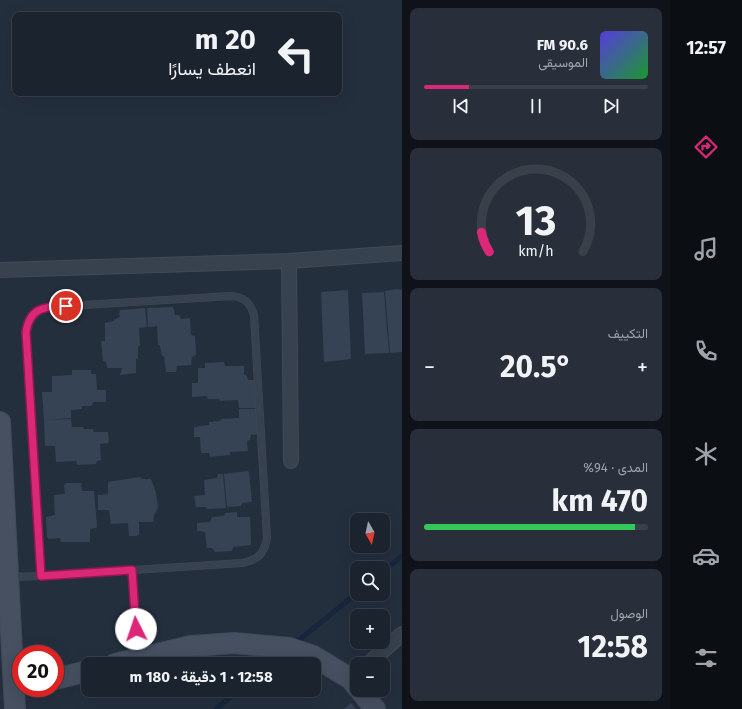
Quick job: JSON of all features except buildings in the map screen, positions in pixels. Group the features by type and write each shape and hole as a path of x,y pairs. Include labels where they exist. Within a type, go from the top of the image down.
{"street":[{"path":"0,270 289,261 402,253"},
{"path":"289,261 291,460"},
{"path":"0,422 8,577 14,645"},
{"path":"376,657 402,634"},
{"path":"142,657 191,646 234,643 289,648 316,657"},
{"path":"321,660 350,678"},
{"path":"64,676 81,672"},
{"path":"15,709 17,697"},
{"path":"367,697 375,709"}],"lane":[{"path":"8,577 41,576 242,563 251,561 260,556 265,548 267,538 254,315 246,300 239,296 230,296 51,307 41,308 33,314 28,322 26,332 41,576"},
{"path":"132,570 138,657"}],"waterway":[{"path":"390,566 402,556"},
{"path":"294,644 350,599"},
{"path":"279,657 284,653"},
{"path":"216,709 231,697"}],"route":[{"path":"66,306 41,308 33,314 28,322 26,332 41,576 132,570 136,629"}]}
